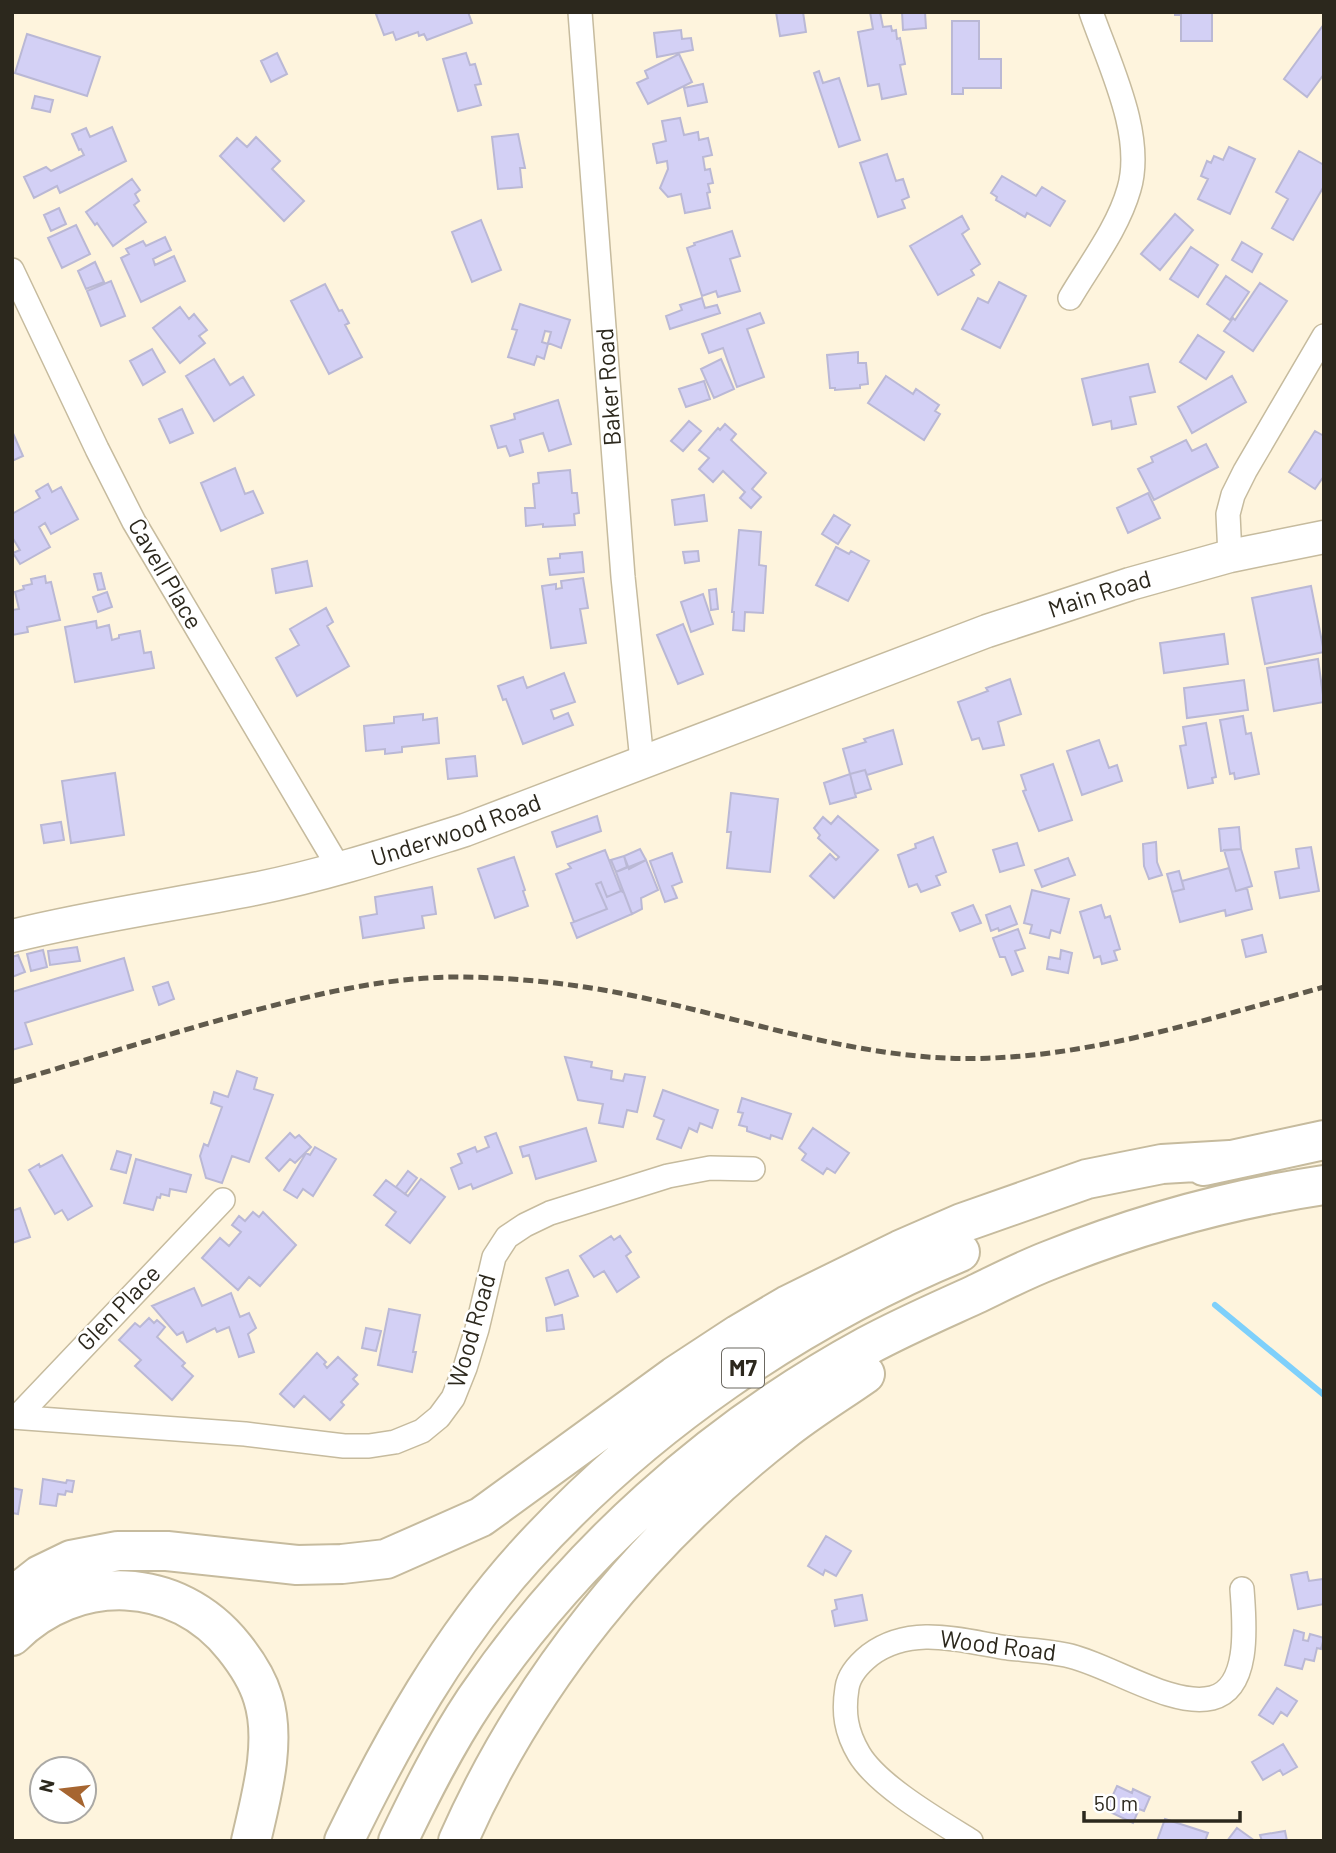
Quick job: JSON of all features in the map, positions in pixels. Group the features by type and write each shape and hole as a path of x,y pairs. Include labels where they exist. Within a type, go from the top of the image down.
{"highway":[{"name":"M7","path":"344,1841 416,1704 469,1626 523,1558 575,1504 654,1435 738,1371 823,1319 929,1265 1033,1222 1186,1170 1324,1140"},
{"path":"12,1597 40,1575 71,1560 118,1551 167,1551 297,1565 386,1559 481,1517 675,1376 739,1334 788,1305 900,1250 962,1223 1087,1179 1162,1164 1230,1160"},
{"name":"M7","path":"398,1841 436,1764 474,1702 518,1641 605,1542 670,1481 733,1430 868,1345 1048,1261 1116,1236 1192,1213 1290,1190 1324,1185"},
{"path":"458,1841 475,1801 515,1729 562,1661 632,1572 703,1499 783,1431 903,1348 1048,1261"},
{"path":"12,1636 23,1625 56,1604 94,1591 130,1590 160,1596 192,1609 223,1634 249,1666 264,1699 268,1735 264,1775 251,1841"}],"main road":[{"name":"Main Road","path":"881,671 1000,626 1130,584 1230,556 1324,537"},
{"name":"Underwood Road","path":"12,936 152,906 256,888 339,868 465,830 881,671"}],"street":[{"name":"Baker Road","path":"580,12 623,577 642,761"},
{"path":"1070,298 1117,218 1129,191 1134,170 1134,146 1129,120 1091,12"},
{"name":"Cavell Place","path":"12,270 134,523 339,868"},
{"path":"1230,556 1228,514 1233,495 1324,336"},
{"name":"Wood Road","path":"15,1417 245,1434 344,1446 369,1446 394,1441 422,1431 439,1417 453,1398 477,1329 494,1257 507,1237 550,1213 668,1176 710,1168 753,1169"},
{"name":"Glen Place","path":"15,1417 222,1200"},
{"name":"Wood Road","path":"971,1841 916,1806 865,1763 850,1739 844,1714 847,1684 859,1664 878,1649 910,1637 941,1636 1066,1655 1173,1694 1212,1698 1225,1692 1237,1676 1245,1634 1242,1589"}],"building":[{"path":"468,12 472,23 427,40 424,34 419,36 418,32 396,40 393,32 384,35 376,14"},
{"path":"776,12 803,12 806,32 780,36"},
{"path":"870,12 880,12 883,27 891,26 892,31 896,30 897,39 900,38 905,64 900,65 906,94 882,99 879,84 868,86 858,32 873,29"},
{"path":"902,12 925,12 926,28 903,30"},
{"path":"1175,12 1212,12 1212,41 1181,41 1181,15 1175,15"},
{"path":"952,21 979,21 979,59 1001,59 1001,88 963,88 963,94 952,94"},
{"path":"1324,24 1324,74 1307,97 1284,79"},
{"path":"681,30 682,39 691,38 693,50 657,57 654,33"},
{"path":"27,34 100,57 87,96 15,73"},
{"path":"277,53 287,74 271,82 261,61"},
{"path":"466,53 470,65 475,64 481,84 475,85 481,105 458,111 443,59"},
{"path":"679,54 692,82 648,104 637,83 648,78 645,71"},
{"path":"819,71 823,83 839,78 860,140 839,147 814,73"},
{"path":"703,84 707,102 688,106 684,88"},
{"path":"35,96 53,100 50,112 32,108"},
{"path":"680,118 684,135 698,132 699,140 708,138 712,155 703,157 705,170 710,169 713,183 708,184 710,208 685,213 681,194 668,197 660,188 668,169 667,161 657,163 653,144 666,141 662,121"},
{"path":"112,127 126,161 60,193 57,186 34,198 24,177 46,167 51,171 84,155 72,134 86,128 90,137"},
{"path":"518,134 525,168 520,168 522,187 498,189 492,137"},
{"path":"256,137 280,161 272,169 304,201 284,221 220,156 237,138 247,147"},
{"path":"1229,147 1255,159 1230,214 1198,199 1208,179 1201,176 1207,161 1211,163 1214,156 1223,160"},
{"path":"1299,151 1324,165 1324,186 1293,240 1272,228 1288,199 1276,192"},
{"path":"887,154 896,181 903,179 909,197 902,200 905,208 878,217 860,163"},
{"path":"1002,176 1036,196 1042,187 1065,201 1050,226 1027,213 1025,217 996,200 997,197 991,193"},
{"path":"132,179 140,190 135,194 139,201 134,205 146,222 113,246 86,212"},
{"path":"59,208 66,224 51,231 44,215"},
{"path":"1175,214 1193,230 1160,270 1141,254"},
{"path":"962,216 969,229 962,234 980,264 971,270 974,275 938,295 910,246"},
{"path":"481,220 501,270 472,282 452,232"},
{"path":"76,225 90,254 62,268 48,238"},
{"path":"732,231 740,256 730,259 740,291 718,297 716,291 702,296 687,248 695,245 694,243"},
{"path":"165,237 171,250 153,259 155,265 174,256 185,281 141,302 121,258 129,254 126,249 143,241 146,246"},
{"path":"1242,242 1262,254 1252,272 1232,260"},
{"path":"1191,247 1218,265 1198,297 1170,279"},
{"path":"95,262 104,282 86,289 78,271"},
{"path":"1226,276 1249,292 1230,320 1207,304"},
{"path":"111,281 125,316 101,326 87,291"},
{"path":"999,282 1026,296 1000,348 962,329 978,298 988,303"},
{"path":"1260,283 1287,301 1253,351 1224,331 1233,318 1235,320"},
{"path":"325,284 339,311 342,310 349,323 345,325 362,357 329,374 291,301"},
{"path":"702,298 705,308 717,305 720,313 670,329 666,316 682,310 680,305"},
{"path":"520,304 570,320 561,348 548,343 551,332 545,331 542,342 548,344 544,359 537,356 534,365 508,357 517,330 512,329"},
{"path":"180,307 189,319 194,314 207,330 199,336 205,343 180,363 153,328"},
{"path":"760,313 764,323 747,329 764,377 737,387 723,348 709,353 702,334"},
{"path":"1198,335 1224,352 1206,379 1180,362"},
{"path":"152,349 165,372 143,385 130,361"},
{"path":"858,352 858,363 866,363 868,384 860,385 860,388 830,388 827,355"},
{"path":"214,359 230,385 243,377 254,395 214,421 186,376"},
{"path":"721,359 734,389 714,398 701,369"},
{"path":"1148,364 1155,392 1130,397 1136,424 1112,429 1111,421 1093,425 1082,379"},
{"path":"886,376 913,394 916,389 939,405 935,411 940,414 924,440 868,403"},
{"path":"1232,376 1246,402 1192,433 1178,407"},
{"path":"704,381 710,399 686,407 679,389"},
{"path":"558,400 571,444 549,451 543,433 520,440 523,452 510,456 506,446 498,448 491,426 515,419 514,414"},
{"path":"182,409 193,433 170,443 159,419"},
{"path":"689,421 701,431 683,451 671,441"},
{"path":"725,424 736,434 731,440 766,473 752,489 761,497 751,508 740,498 745,492 723,471 713,482 699,469 709,458 699,450 718,428 720,430"},
{"path":"12,431 23,456 12,461"},
{"path":"1315,431 1324,436 1324,476 1315,489 1289,472"},
{"path":"1186,440 1192,451 1206,444 1218,467 1154,500 1138,469 1153,462 1151,457"},
{"path":"235,468 245,494 253,491 263,513 221,531 201,483"},
{"path":"570,470 572,493 577,493 579,513 574,514 575,525 526,526 525,508 535,508 533,484 539,483 538,473"},
{"path":"48,484 52,492 61,487 78,519 51,534 45,523 39,527 50,547 20,564 13,553 20,550 12,537 12,514 40,498 36,491"},
{"path":"1148,493 1160,518 1128,533 1117,508"},
{"path":"704,495 707,521 675,525 672,500"},
{"path":"834,515 850,525 838,544 822,534"},
{"path":"739,530 761,532 759,565 766,566 763,613 745,612 744,631 733,630 732,612"},
{"path":"836,547 849,554 851,551 869,561 848,601 816,585"},
{"path":"698,551 699,561 685,563 683,552"},
{"path":"582,552 584,572 550,575 548,559 560,558 560,554"},
{"path":"307,561 312,586 276,593 272,569"},
{"path":"101,573 105,589 98,590 94,574"},
{"path":"45,576 46,583 51,582 60,620 27,627 28,632 12,635 12,610 19,609 15,592 32,584 31,579"},
{"path":"583,578 588,608 580,609 586,643 551,648 542,586 556,584 556,589 562,588 561,581"},
{"path":"1311,586 1324,652 1265,664 1252,598"},
{"path":"716,589 718,609 711,610 709,590"},
{"path":"107,592 112,607 98,612 93,597"},
{"path":"703,594 713,624 691,632 681,602"},
{"path":"326,608 333,622 327,626 349,666 297,696 276,658 299,645 290,629"},
{"path":"96,621 97,628 109,625 112,640 119,638 119,635 140,631 144,653 151,652 154,668 75,682 65,627"},
{"path":"683,624 703,674 678,684 657,635"},
{"path":"1224,634 1228,664 1164,673 1160,643"},
{"path":"1318,659 1324,702 1274,711 1267,668"},
{"path":"564,673 575,702 551,710 554,719 568,713 573,725 523,744 506,699 503,700 498,686 523,677 527,688"},
{"path":"1010,679 1021,714 998,722 1004,745 983,749 979,738 972,740 958,702"},
{"path":"1244,680 1248,710 1187,718 1184,688"},
{"path":"423,714 423,720 437,718 439,743 402,747 402,752 385,754 385,749 366,751 364,726 394,723 394,717"},
{"path":"1243,716 1246,734 1251,733 1259,774 1235,779 1234,773 1230,774 1220,720"},
{"path":"1206,723 1216,777 1212,778 1213,783 1188,788 1180,746 1186,745 1183,727"},
{"path":"893,730 902,764 867,775 865,770 850,774 843,749"},
{"path":"1099,740 1109,768 1117,765 1122,781 1082,795 1067,751"},
{"path":"475,756 477,776 448,779 446,759"},
{"path":"1053,764 1072,820 1039,831 1023,791 1026,790 1021,775"},
{"path":"865,770 871,789 855,794 850,774"},
{"path":"115,773 124,835 71,843 62,781"},
{"path":"850,774 856,797 830,804 824,783"},
{"path":"731,793 778,799 770,872 727,868"},
{"path":"597,816 601,831 557,847 552,832"},
{"path":"838,816 878,850 834,898 810,876 830,854 836,860 839,857 818,838 820,835 814,828 823,817 831,824"},
{"path":"61,822 64,840 44,843 41,825"},
{"path":"1239,827 1241,849 1221,851 1219,829"},
{"path":"933,837 946,872 936,876 940,885 921,892 917,884 909,887 898,855"},
{"path":"1156,842 1157,862 1162,875 1149,879 1144,866 1143,844"},
{"path":"1017,843 1024,865 1000,872 993,850"},
{"path":"1311,847 1319,891 1280,898 1275,872 1299,868 1296,849"},
{"path":"640,849 646,860 629,869 624,856"},
{"path":"1241,849 1252,886 1236,891 1224,850"},
{"path":"605,850 621,891 607,897 601,882 596,884 607,909 574,922 556,874 571,868 568,864"},
{"path":"672,853 682,882 672,886 677,898 665,902 650,861"},
{"path":"624,856 627,867 616,872 611,860"},
{"path":"514,857 528,906 495,918 478,869"},
{"path":"1068,858 1075,875 1042,887 1035,870"},
{"path":"646,860 658,890 641,898 642,909 632,914 616,872"},
{"path":"1229,868 1236,891 1247,888 1252,909 1226,916 1225,910 1180,922 1172,892 1184,889 1182,881"},
{"path":"1179,871 1184,889 1172,892 1167,874"},
{"path":"601,882 607,897 621,891 624,893 632,914 577,938 571,923 607,909 596,884"},
{"path":"432,887 436,914 422,916 424,928 363,938 360,917 377,914 375,897"},
{"path":"1032,890 1069,899 1060,933 1051,930 1049,938 1030,933 1032,925 1024,923"},
{"path":"973,905 981,923 960,931 952,913"},
{"path":"1101,905 1105,918 1110,916 1120,949 1114,951 1117,960 1102,964 1100,956 1094,958 1080,912"},
{"path":"1010,906 1017,924 991,931 986,915"},
{"path":"1018,929 1025,948 1015,951 1023,971 1012,975 1005,957 1000,957 993,938"},
{"path":"1262,935 1266,952 1246,957 1242,940"},
{"path":"77,947 80,961 50,965 48,951"},
{"path":"43,950 47,967 31,971 27,954"},
{"path":"1061,950 1072,953 1068,973 1047,969 1049,957 1060,959"},
{"path":"18,955 25,972 12,977 12,957"},
{"path":"124,958 133,990 25,1023 32,1044 12,1050 12,992"},
{"path":"168,982 174,999 159,1005 153,987"},
{"path":"565,1057 592,1062 591,1067 612,1071 611,1079 623,1081 625,1074 645,1077 637,1112 627,1110 623,1127 599,1123 603,1104 578,1100"},
{"path":"237,1071 257,1078 254,1089 273,1095 249,1162 232,1156 222,1183 206,1178 200,1156 204,1144 208,1146 222,1107 211,1103 214,1092 228,1097"},
{"path":"663,1090 718,1110 712,1128 700,1123 697,1132 689,1128 681,1148 657,1139 664,1120 654,1116"},
{"path":"742,1098 791,1114 782,1139 771,1135 770,1139 747,1131 747,1127 739,1125 743,1113 738,1112"},
{"path":"586,1128 596,1161 536,1179 529,1155 523,1157 520,1147"},
{"path":"813,1128 849,1153 835,1173 827,1168 823,1174 802,1160 806,1154 799,1148"},
{"path":"290,1133 295,1138 299,1135 311,1147 295,1163 290,1159 279,1171 266,1158"},
{"path":"496,1133 512,1173 473,1189 471,1184 459,1189 451,1168 462,1163 458,1154 475,1147 477,1152 489,1147 485,1137"},
{"path":"315,1147 336,1159 313,1196 303,1189 297,1198 284,1190 306,1153 310,1155"},
{"path":"117,1151 131,1155 126,1173 111,1169"},
{"path":"62,1155 92,1206 68,1220 62,1210 55,1214 29,1170"},
{"path":"136,1159 191,1175 186,1192 170,1189 169,1196 161,1194 160,1198 157,1197 153,1210 124,1203"},
{"path":"408,1171 417,1178 405,1194 396,1187"},
{"path":"421,1179 445,1197 410,1243 386,1225 396,1212 374,1195 386,1180 408,1196"},
{"path":"20,1208 30,1237 12,1243 12,1211"},
{"path":"253,1212 259,1217 263,1212 296,1245 260,1286 249,1277 238,1290 202,1258 220,1238 229,1246 241,1232 232,1225 239,1216 245,1221"},
{"path":"611,1236 614,1240 620,1236 631,1252 626,1256 639,1277 617,1292 604,1271 594,1277 580,1256"},
{"path":"568,1270 578,1296 555,1305 546,1278"},
{"path":"194,1288 202,1306 231,1293 240,1317 249,1313 256,1328 248,1334 254,1352 239,1357 229,1327 217,1332 215,1328 187,1342 183,1332 177,1335 152,1306"},
{"path":"389,1309 420,1315 412,1372 378,1365"},
{"path":"562,1315 564,1329 547,1331 546,1318"},
{"path":"149,1318 154,1323 157,1320 165,1327 157,1337 185,1363 182,1366 193,1376 172,1400 135,1366 141,1360 119,1340 135,1323 140,1327"},
{"path":"366,1328 381,1331 376,1351 362,1348"},
{"path":"317,1353 326,1362 324,1364 327,1368 338,1357 357,1375 353,1379 358,1384 341,1402 344,1405 330,1420 304,1396 294,1407 280,1394"},
{"path":"43,1479 66,1483 67,1480 74,1481 72,1492 58,1494 56,1506 40,1504"},
{"path":"12,1488 22,1490 18,1514 12,1513"},
{"path":"826,1536 851,1551 836,1576 825,1570 823,1575 808,1566"},
{"path":"1307,1572 1309,1581 1323,1579 1324,1604 1298,1609 1291,1575"},
{"path":"862,1595 867,1620 835,1626 832,1611 837,1609 835,1600"},
{"path":"1294,1630 1304,1633 1303,1640 1308,1641 1310,1634 1324,1638 1321,1649 1317,1648 1314,1661 1305,1659 1302,1669 1285,1665"},
{"path":"1277,1688 1297,1701 1287,1716 1281,1712 1273,1724 1259,1715"},
{"path":"1283,1744 1297,1767 1283,1775 1280,1770 1263,1780 1252,1762"},
{"path":"1117,1786 1132,1793 1133,1789 1150,1797 1144,1811 1139,1809 1133,1823 1106,1810"},
{"path":"1165,1819 1208,1833 1205,1841 1157,1841"},
{"path":"1237,1828 1255,1841 1227,1841"},
{"path":"1285,1831 1287,1841 1262,1841 1260,1835"}],"waterway":[{"path":"1215,1305 1324,1395"}],"railway":[{"path":"12,1082 187,1029 299,999 381,983 436,977 510,979 600,989 841,1045 908,1055 961,1058 1014,1057 1118,1041 1222,1016 1324,987"}]}
